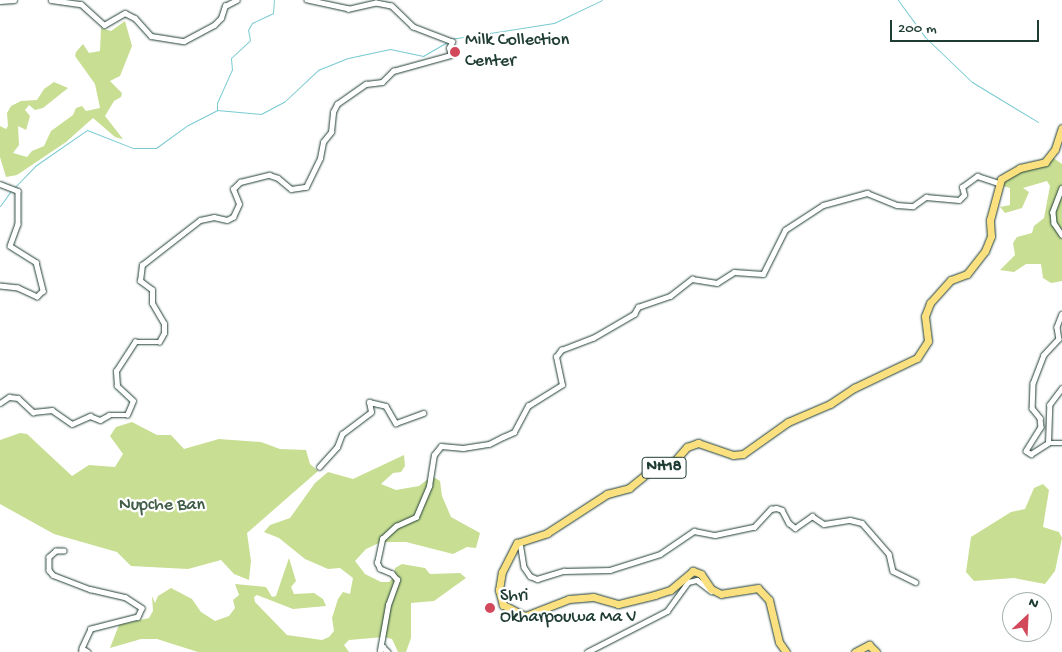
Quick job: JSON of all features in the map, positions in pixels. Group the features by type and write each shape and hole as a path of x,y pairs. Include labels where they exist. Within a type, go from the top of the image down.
{"main road":[{"path":"999,183 1004,176 1020,168 1045,162 1055,149 1062,128"},
{"name":"NH18","path":"520,542 547,533 607,494 629,488 652,470 672,464 693,444 706,444 733,455 743,454 788,422 830,404 854,388 917,358 929,336 925,316 930,303 951,280 966,274 985,251 991,236 990,220 999,183"},
{"path":"520,542 509,554 499,590 503,605 525,616 569,598 593,597 618,604 655,595 670,590 693,571 701,574 714,591 721,594 758,588 762,590 769,600 779,642 786,652"},
{"path":"855,652 869,645 876,652"}],"street":[{"path":"0,2 14,0"},
{"path":"51,0 81,4 104,25 125,13 135,18 151,36 184,40 214,25 221,18 225,6 237,0"},
{"path":"0,403 9,397 18,398 33,412 52,410 72,424 90,416 100,420 109,415 127,415 134,401 115,382 119,364 136,342 159,342 164,334 164,324 152,303 152,290 140,281 142,265 200,220 233,217 239,204 234,189 240,182 269,175 278,178 292,189 306,187 320,158 321,148 331,132 333,112 337,104 366,84 382,82 393,71 451,56 451,40 413,27 391,6 376,3 349,9 307,0"},
{"path":"380,651 388,605 397,580 392,574 380,569 376,563 382,539 396,526 416,517 429,486 434,456 441,446 462,448 489,444 514,432 528,406 562,385 556,357 561,350 593,338 634,314 638,307 670,296 692,279 717,283 734,272 763,274 785,230 823,205 867,193 897,205 914,206 926,197 958,200 964,195 962,187 977,176 999,183"},
{"path":"0,184 18,191 18,224 10,243 36,262 43,291 37,297 18,288 0,286"},
{"path":"1062,188 1053,212 1054,223 1062,235"},
{"path":"1062,314 1057,327 1059,339 1044,355 1033,383 1032,408 1040,418 1041,427 1026,451 1028,454 1036,453 1048,443 1062,443"},
{"path":"1048,443 1049,405 1062,388"},
{"path":"319,467 337,447 342,434 371,412 369,402 386,406 396,423 423,413"},
{"path":"520,542 524,567 528,574 536,580 564,571 610,570 660,554 694,531 715,535 754,527 771,509 776,508 782,510 789,524 795,528 812,516 824,524 850,520 862,522 889,554 893,571 916,582"},
{"path":"64,551 56,551 49,557 49,570 53,575 90,589 125,597 142,608 138,617 91,629 82,650 88,652"},
{"path":"587,652 667,611 688,582 697,580 714,591"},
{"path":"380,651 383,647 388,652"}],"green space":[{"path":"125,21 132,46 120,76 110,81 122,93 121,97 114,101 105,116 123,139 115,137 93,118 66,142 17,175 6,177 0,157 0,126 6,129 8,126 7,113 11,106 21,101 37,100 44,89 54,82 68,88 43,108 35,110 29,105 25,110 30,116 26,130 18,126 19,145 13,153 27,157 32,151 44,146 51,131 73,115 76,108 82,106 86,111 100,108 95,84 75,56 76,52 83,44 89,53 100,51 101,28 111,31"},
{"path":"1052,157 1062,164 1062,281 1051,283 1043,278 1041,264 1026,264 1014,272 1000,270 1015,255 1013,243 1017,237 1032,233 1034,226 1044,218 1050,186 1047,181 1023,188 1029,192 1022,208 1005,213 1000,207 1010,205 1010,188 1003,186 1007,178 1025,168 1041,166"},
{"name":"Nupche Ban","path":"132,422 157,435 171,435 184,449 219,439 261,442 280,449 306,450 310,464 318,471 247,533 251,561 249,580 234,574 221,560 188,569 131,566 117,552 54,534 0,504 0,440 20,433 27,434 72,476 89,465 115,467 123,454 110,436 116,427"},
{"path":"404,455 405,466 401,472 393,473 381,484 396,490 419,486 432,476 440,481 442,496 451,517 480,533 476,548 467,547 453,554 406,542 381,542 366,549 355,561 365,574 381,582 389,582 394,577 395,568 402,564 425,568 430,574 460,573 466,578 434,601 411,603 411,638 406,652 398,652 392,639 384,637 349,640 344,645 349,652 198,652 157,639 141,639 110,648 119,625 149,618 153,611 152,596 155,603 158,596 171,588 192,599 201,612 215,621 229,616 235,608 233,600 239,595 235,584 266,587 272,597 276,596 289,558 296,581 291,587 294,594 314,593 323,599 326,606 293,609 257,595 254,597 255,602 287,635 322,640 329,637 334,631 332,618 338,599 343,592 350,594 353,578 340,568 328,569 305,559 279,538 264,532 270,525 290,518 315,483 328,472 353,479"},
{"path":"1043,484 1049,490 1043,527 1059,532 1062,538 1055,571 1045,584 1014,578 974,581 966,572 971,537 1011,512 1025,509 1034,488"}],"waterway":[{"path":"217,110 217,103 232,70 231,58 250,40 248,30 252,23 273,13 274,0"},
{"path":"450,39 554,23 602,0"},
{"path":"898,0 925,37 972,82 1038,122"},
{"path":"14,188 35,166 87,130 133,148 156,148 188,125 217,110 261,114 284,102 318,70 348,58 390,49 423,56 447,42"},
{"path":"0,206 11,191"}],"place":[{"name":"Milk Collection Center","path":"455,52"},
{"name":"Shri Okharpouwa Ma V","path":"490,608"}]}
